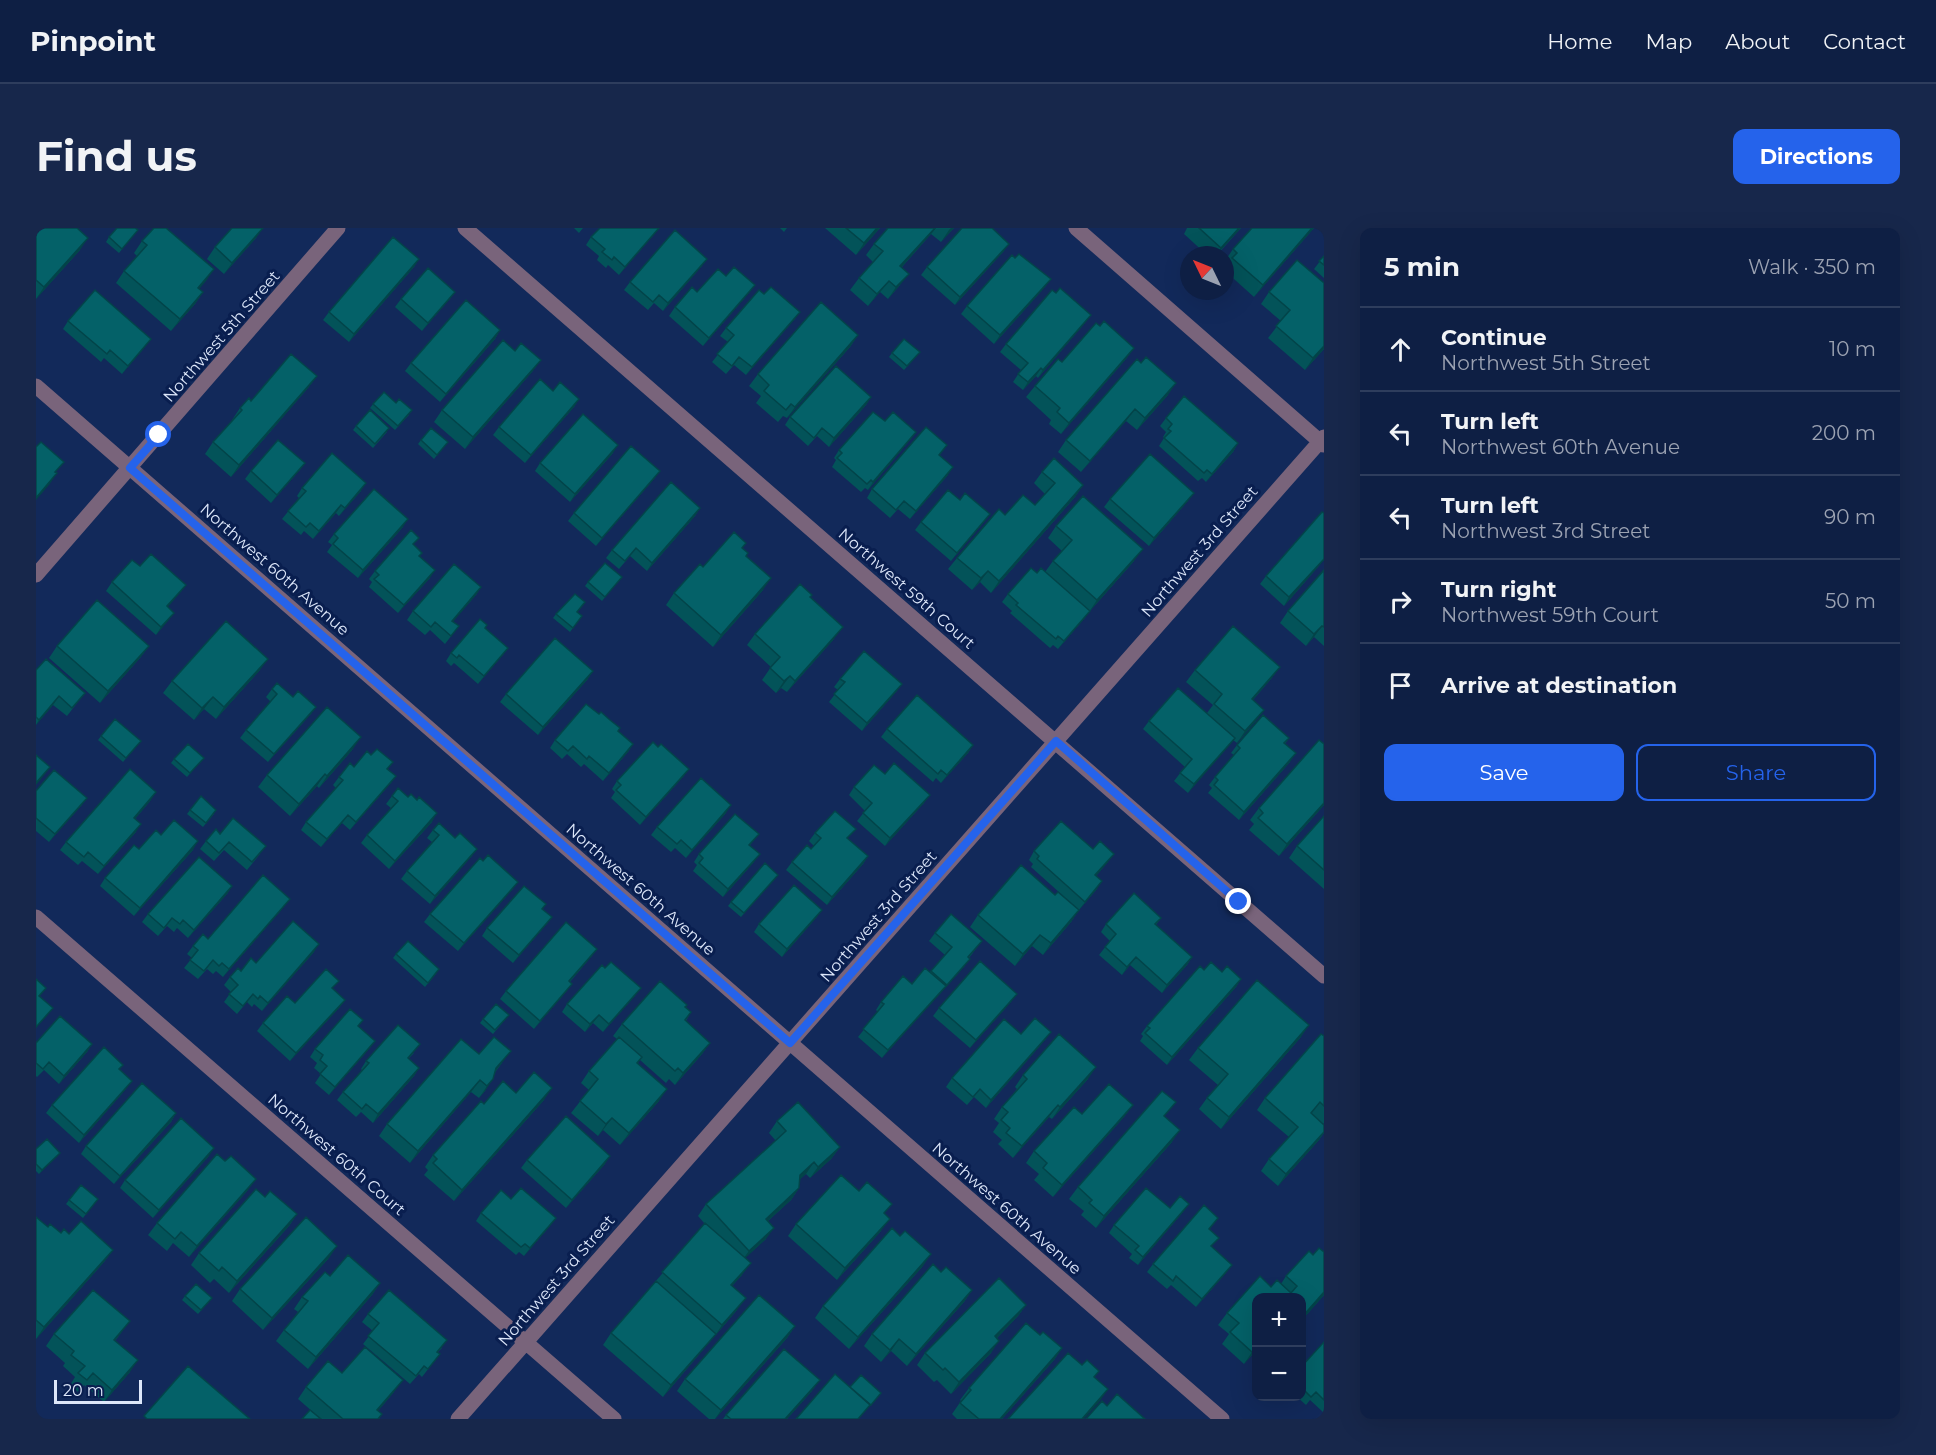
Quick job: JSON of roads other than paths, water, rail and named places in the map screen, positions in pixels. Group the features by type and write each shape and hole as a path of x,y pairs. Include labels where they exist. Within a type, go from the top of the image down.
{"street":[{"name":"Northwest 5th Street","path":"36,575 338,228"},
{"name":"Northwest 59th Court","path":"465,228 1324,976"},
{"path":"1076,228 1323,441"},
{"name":"Northwest 60th Avenue","path":"36,386 1222,1419"},
{"name":"Northwest 3rd Street","path":"458,1419 1323,441"},
{"name":"Northwest 60th Court","path":"36,917 614,1419"}]}
